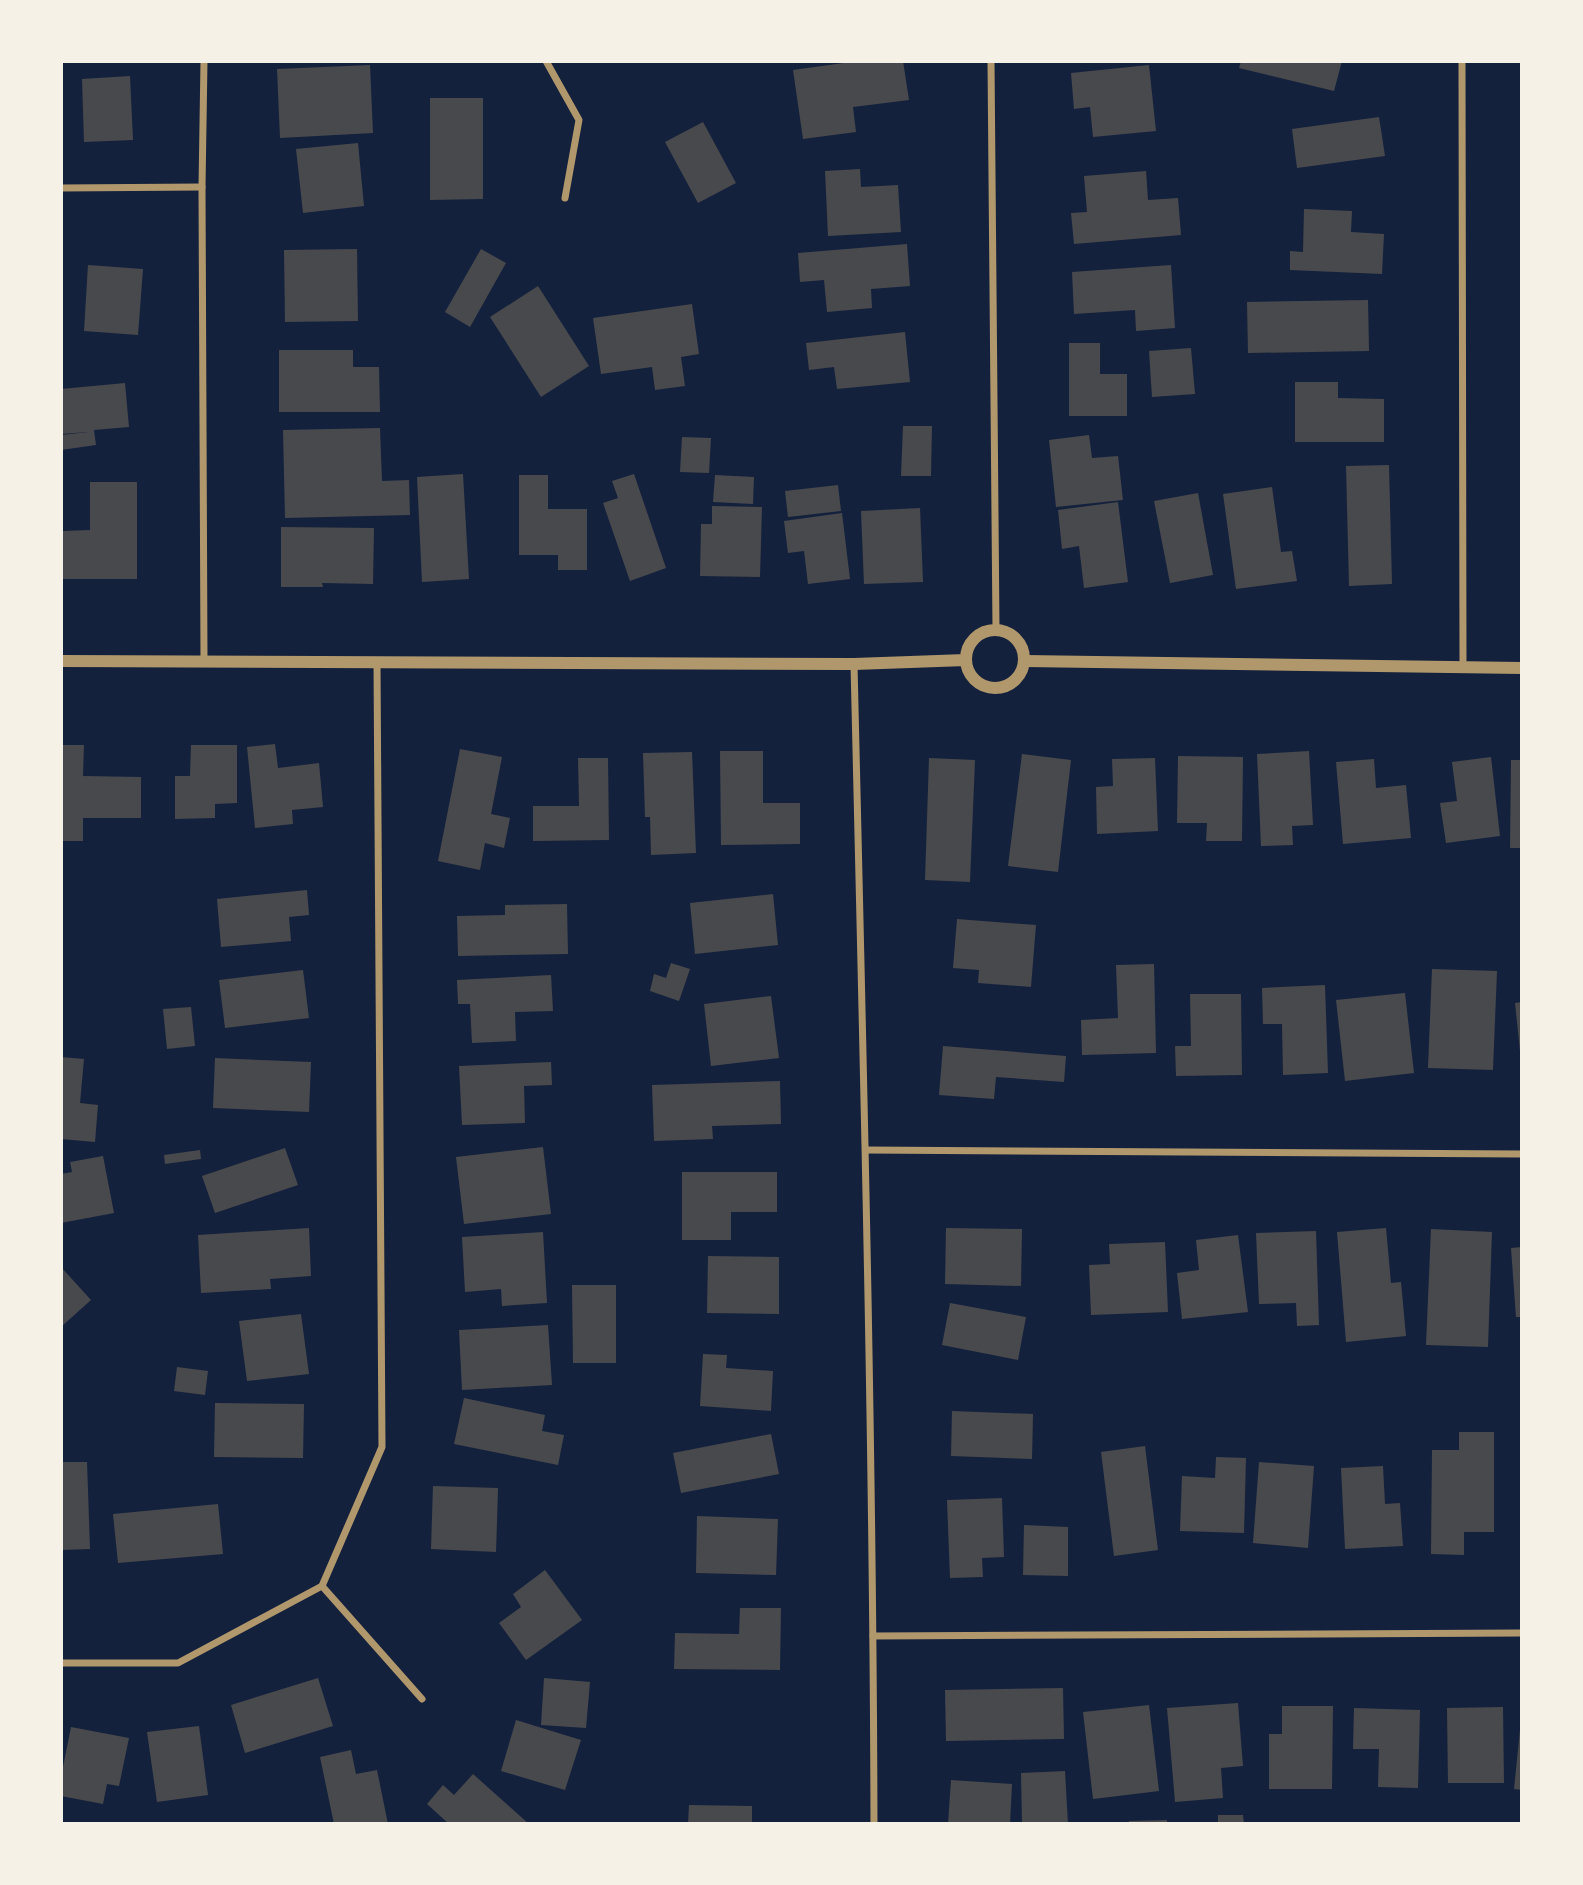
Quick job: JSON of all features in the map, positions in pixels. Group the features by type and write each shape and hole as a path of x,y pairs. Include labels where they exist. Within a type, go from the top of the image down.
{"street":[{"path":"204,61 204,660"},
{"path":"546,61 579,120 565,198"},
{"path":"991,61 996,629"},
{"path":"1462,61 1463,668"},
{"path":"61,188 202,187"},
{"path":"996,629 1006,631 1020,643 1023,671 1009,685 990,688 973,678 966,660 971,641 987,630 996,629"},
{"path":"61,661 853,664 966,660"},
{"path":"1024,661 1522,668"},
{"path":"61,1663 178,1663 322,1586 382,1447 377,662"},
{"path":"853,664 866,1150 874,1824"},
{"path":"866,1150 1522,1154"},
{"path":"322,1586 422,1699"},
{"path":"873,1636 1522,1633"}],"building":[{"path":"858,61 903,61 909,100 853,107 856,132 803,139 793,70"},
{"path":"1241,61 1342,61 1334,91 1239,68"},
{"path":"370,65 373,133 280,138 277,69"},
{"path":"1149,65 1156,131 1093,137 1090,107 1074,109 1071,73"},
{"path":"130,76 133,140 84,142 82,79"},
{"path":"430,98 483,98 483,199 430,200"},
{"path":"1379,117 1385,156 1297,168 1292,129"},
{"path":"703,122 736,183 698,203 665,142"},
{"path":"358,143 364,206 303,213 296,149"},
{"path":"860,169 861,187 898,185 901,232 828,236 825,171"},
{"path":"1146,171 1148,200 1178,198 1181,235 1074,244 1071,213 1087,212 1084,176"},
{"path":"1304,209 1352,211 1351,232 1384,234 1382,274 1290,270 1290,251 1303,252"},
{"path":"907,244 910,286 871,289 872,308 827,312 824,280 800,282 798,253"},
{"path":"357,249 358,321 285,322 284,250"},
{"path":"481,249 506,263 470,327 445,312"},
{"path":"88,265 143,269 138,335 84,331"},
{"path":"1171,265 1175,328 1136,331 1135,310 1074,314 1072,272"},
{"path":"538,286 589,366 541,397 490,317"},
{"path":"1368,300 1369,351 1248,353 1247,302"},
{"path":"692,304 699,354 681,357 685,386 655,390 652,367 601,374 593,318"},
{"path":"905,332 910,382 837,389 834,367 809,370 806,343"},
{"path":"1069,343 1100,343 1100,374 1127,374 1127,416 1069,416"},
{"path":"1191,348 1195,394 1152,397 1149,351"},
{"path":"279,350 353,350 353,367 379,367 380,412 279,412"},
{"path":"1295,382 1338,382 1338,398 1384,399 1384,442 1295,442"},
{"path":"125,383 129,427 94,430 96,445 61,450 61,435 88,432 61,434 61,389"},
{"path":"903,426 932,426 931,476 901,476"},
{"path":"380,428 382,481 409,480 410,515 285,518 283,430"},
{"path":"1089,435 1092,458 1118,456 1123,500 1056,507 1049,440"},
{"path":"682,437 711,438 709,473 680,472"},
{"path":"1389,465 1392,584 1349,586 1346,466"},
{"path":"463,474 469,579 422,582 417,477"},
{"path":"634,474 666,568 630,581 603,503 618,498 612,481"},
{"path":"519,475 548,475 548,509 587,509 587,570 558,570 558,555 519,555"},
{"path":"715,475 754,477 753,504 713,502"},
{"path":"90,482 137,482 137,579 63,579 63,531 90,530"},
{"path":"838,485 841,511 788,517 785,491"},
{"path":"1272,487 1281,552 1292,551 1297,581 1236,589 1223,494"},
{"path":"1198,493 1213,575 1170,583 1154,501"},
{"path":"1118,502 1128,582 1084,588 1079,546 1062,549 1058,510"},
{"path":"712,506 762,507 760,577 700,576 701,524 712,524"},
{"path":"920,508 923,582 864,584 861,511"},
{"path":"842,513 850,579 808,584 804,551 788,553 784,521"},
{"path":"281,527 374,528 373,584 322,583 323,587 281,587"},
{"path":"275,744 278,768 319,763 323,807 292,810 293,824 255,828 247,747"},
{"path":"61,745 84,745 83,776 141,777 141,818 83,818 83,841 61,841"},
{"path":"191,745 237,745 237,803 215,804 215,818 175,819 175,776 190,776"},
{"path":"460,749 502,757 491,814 510,818 504,848 485,843 480,870 438,861"},
{"path":"720,751 763,751 763,803 800,803 800,844 721,845"},
{"path":"1309,751 1313,825 1292,826 1293,845 1261,846 1257,754"},
{"path":"692,752 696,853 651,855 650,817 645,817 643,753"},
{"path":"1022,754 1071,760 1058,872 1008,866"},
{"path":"1178,756 1243,757 1242,841 1206,841 1207,823 1177,823"},
{"path":"1491,757 1500,836 1446,843 1440,803 1457,801 1452,762"},
{"path":"578,758 608,758 609,840 533,841 533,806 579,806"},
{"path":"929,758 975,760 970,882 925,880"},
{"path":"1155,758 1158,831 1097,834 1096,787 1113,786 1112,759"},
{"path":"1374,759 1376,788 1406,785 1411,838 1343,844 1336,762"},
{"path":"1511,760 1522,760 1522,848 1510,848"},
{"path":"307,890 309,915 289,917 291,941 221,947 217,899"},
{"path":"773,894 778,945 695,954 690,903"},
{"path":"567,904 568,954 458,956 457,916 505,915 505,905"},
{"path":"957,919 1036,925 1031,987 978,983 979,970 953,968"},
{"path":"671,963 690,969 679,1001 650,991 654,974 666,978"},
{"path":"1154,964 1156,1053 1082,1055 1081,1020 1118,1018 1116,965"},
{"path":"1432,969 1497,971 1493,1070 1428,1068"},
{"path":"303,970 309,1018 225,1028 219,980"},
{"path":"551,975 553,1011 515,1012 516,1041 472,1043 470,1004 458,1004 457,980"},
{"path":"1325,985 1328,1073 1283,1075 1282,1024 1263,1024 1262,988"},
{"path":"1405,993 1414,1073 1345,1081 1336,1000"},
{"path":"1190,994 1241,994 1242,1075 1176,1076 1175,1046 1191,1046"},
{"path":"771,996 779,1058 711,1066 704,1004"},
{"path":"1522,1002 1522,1051 1520,1051 1515,1003"},
{"path":"191,1007 195,1046 167,1049 163,1009"},
{"path":"943,1046 1066,1056 1064,1082 996,1077 994,1099 939,1095"},
{"path":"61,1057 84,1059 80,1103 98,1105 95,1142 61,1139"},
{"path":"215,1058 311,1062 309,1112 213,1108"},
{"path":"551,1062 552,1085 524,1086 525,1123 462,1125 459,1066"},
{"path":"780,1081 781,1124 712,1126 713,1139 654,1141 652,1085"},
{"path":"543,1147 551,1214 464,1224 456,1157"},
{"path":"285,1148 298,1185 215,1213 202,1176"},
{"path":"200,1150 201,1159 165,1164 164,1155"},
{"path":"103,1156 114,1213 61,1223 61,1174 72,1172 70,1162"},
{"path":"682,1172 777,1172 777,1212 731,1212 731,1240 682,1240"},
{"path":"309,1228 311,1276 270,1279 271,1289 201,1293 198,1235"},
{"path":"946,1228 1022,1229 1021,1286 945,1284"},
{"path":"1386,1228 1391,1283 1401,1282 1406,1336 1346,1342 1337,1232"},
{"path":"1431,1229 1492,1232 1488,1347 1426,1345"},
{"path":"1316,1231 1319,1325 1297,1326 1296,1303 1259,1304 1256,1233"},
{"path":"543,1232 547,1303 502,1306 501,1289 465,1292 462,1237"},
{"path":"1238,1235 1248,1312 1182,1319 1177,1273 1199,1270 1196,1240"},
{"path":"1165,1242 1168,1312 1091,1315 1089,1265 1110,1264 1109,1244"},
{"path":"1522,1247 1522,1317 1516,1317 1511,1248"},
{"path":"708,1256 779,1257 779,1314 707,1313"},
{"path":"61,1267 91,1300 61,1327"},
{"path":"572,1285 616,1285 616,1363 573,1363"},
{"path":"950,1303 1026,1317 1018,1360 942,1345"},
{"path":"301,1314 309,1374 247,1381 239,1321"},
{"path":"548,1325 552,1385 462,1390 459,1330"},
{"path":"703,1354 727,1355 726,1368 773,1371 771,1411 700,1406"},
{"path":"177,1367 208,1371 205,1395 174,1391"},
{"path":"464,1398 545,1415 542,1431 564,1435 558,1465 454,1444"},
{"path":"215,1403 304,1404 303,1458 214,1457"},
{"path":"952,1411 1033,1414 1032,1459 951,1456"},
{"path":"1459,1432 1494,1432 1494,1532 1464,1532 1464,1555 1431,1554 1432,1450 1459,1450"},
{"path":"771,1434 779,1474 681,1493 673,1453"},
{"path":"1145,1446 1158,1550 1114,1556 1101,1452"},
{"path":"1216,1457 1246,1458 1244,1533 1180,1531 1182,1476 1215,1478"},
{"path":"61,1462 87,1462 90,1549 61,1550"},
{"path":"1259,1462 1314,1466 1308,1548 1253,1543"},
{"path":"1383,1466 1385,1504 1400,1503 1403,1546 1345,1549 1341,1468"},
{"path":"433,1486 498,1488 496,1552 431,1549"},
{"path":"1002,1498 1004,1557 982,1558 983,1577 950,1578 947,1500"},
{"path":"218,1504 223,1554 118,1563 113,1514"},
{"path":"697,1516 778,1519 776,1575 696,1573"},
{"path":"1024,1525 1068,1527 1068,1576 1023,1575"},
{"path":"545,1570 582,1620 526,1660 499,1623 521,1607 513,1594"},
{"path":"740,1608 781,1608 780,1670 674,1669 675,1633 739,1634"},
{"path":"318,1678 333,1726 245,1753 231,1705"},
{"path":"544,1678 590,1682 586,1728 541,1725"},
{"path":"1063,1688 1064,1739 946,1741 945,1690"},
{"path":"1238,1703 1243,1766 1221,1768 1223,1798 1175,1802 1167,1708"},
{"path":"1149,1705 1159,1791 1093,1799 1083,1712"},
{"path":"1282,1706 1333,1706 1332,1789 1269,1789 1269,1734 1282,1734"},
{"path":"1503,1707 1504,1783 1448,1783 1447,1708"},
{"path":"1354,1708 1420,1710 1418,1788 1378,1787 1379,1749 1353,1749"},
{"path":"516,1720 581,1740 565,1790 501,1771"},
{"path":"199,1726 208,1795 157,1802 147,1732"},
{"path":"71,1727 129,1738 119,1786 107,1784 103,1804 61,1796 61,1777"},
{"path":"1522,1730 1522,1790 1514,1789"},
{"path":"351,1750 356,1774 377,1770 388,1824 334,1824 320,1757"},
{"path":"1065,1771 1068,1824 1022,1824 1021,1773"},
{"path":"473,1774 529,1824 449,1824 427,1804 443,1785 454,1795"},
{"path":"951,1780 1012,1784 1010,1824 948,1824"},
{"path":"689,1805 752,1806 752,1824 688,1824"},
{"path":"1218,1815 1243,1815 1244,1824 1218,1824"},
{"path":"1167,1820 1167,1824 1129,1824 1129,1821"}]}
